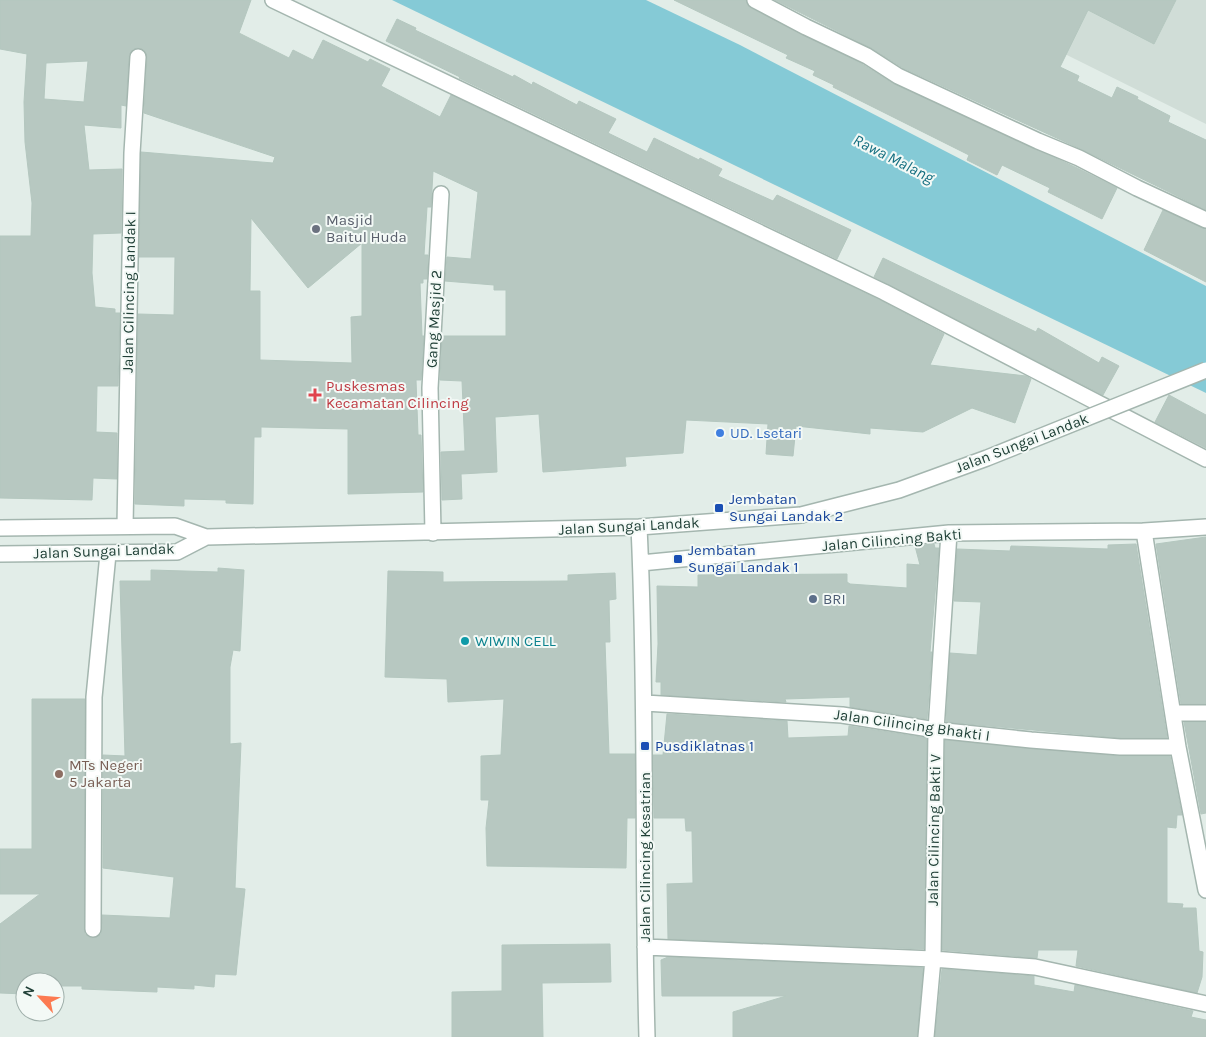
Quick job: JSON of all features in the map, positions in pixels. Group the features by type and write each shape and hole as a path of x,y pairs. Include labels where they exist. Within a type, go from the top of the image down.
{"street":[{"path":"273,0 884,292 1206,459"},
{"path":"755,0 867,56 898,76 1079,158 1137,188 1206,220"},
{"name":"Jalan Cilincing Landak I","path":"125,526 131,170 138,58"},
{"name":"Gang Masjid 2","path":"433,533 430,388 442,194"},
{"name":"Jalan Sungai Landak","path":"0,528 175,526 206,537 639,527 801,515 900,490 987,458 1206,370"},
{"name":"Jalan Cilincing Kesatrian","path":"639,527 645,703 647,1037"},
{"name":"Jalan Cilincing Bakti","path":"641,563 949,533 1144,531 1206,527"},
{"path":"1144,531 1178,747 1199,818 1206,890"},
{"name":"Jalan Cilincing Bakti V","path":"926,1037 933,959 936,730 949,533"},
{"name":"Jalan Sungai Landak","path":"0,554 176,552 206,537"},
{"path":"93,929 94,697 108,554"},
{"name":"Jalan Cilincing Bhakti I","path":"645,703 842,715 936,730 1120,747 1178,747"},
{"path":"1173,713 1206,713"},
{"path":"645,947 933,959 1034,968 1206,1004"}],"shaded area":[{"path":"956,0 1206,0 1206,124"}],"water":[{"name":"Rawa Malang","path":"392,0 646,0 740,45 1206,286 1206,393"}],"building":[{"path":"0,0 251,0 239,33 289,58 293,50 313,60 323,40 368,62 370,59 390,69 381,86 440,117 451,95 880,300 944,334 930,365 1026,376 1031,379 1015,423 972,408 923,432 870,428 870,434 796,426 793,456 766,454 768,424 686,420 683,453 625,457 626,466 543,472 539,414 495,417 497,472 461,474 462,499 442,500 441,452 465,451 462,381 440,380 442,336 506,336 506,290 494,290 494,285 445,281 447,257 471,259 478,192 433,171 431,207 427,207 424,255 428,255 427,279 423,279 423,283 420,283 422,336 424,336 421,380 416,380 418,435 421,435 423,492 348,494 348,429 261,427 261,437 254,437 253,504 226,503 226,500 184,499 184,506 135,504 138,314 174,315 175,257 139,257 141,152 273,163 275,157 144,113 147,57 144,50 138,48 133,49 129,56 126,106 121,105 121,128 84,125 89,170 122,169 121,233 93,234 92,273 95,307 115,309 115,313 120,313 118,386 97,386 96,432 117,433 117,479 93,478 92,500 0,498 0,236 31,236 32,203 25,142 24,102 27,54 0,49","holes":["88,61 84,102 44,99 46,63","251,218 308,288 362,243 362,316 351,317 352,363 260,360 260,291 250,291"]},
{"path":"674,0 746,0 751,8 862,64 894,84 1117,188 1102,219 1048,192 1050,188 1002,165 997,175 967,160 969,155 833,87 834,85 813,75 815,71 786,58 788,55"},
{"path":"775,0 1176,0 1154,44 1088,10 1060,67 1079,76 1077,81 1112,98 1117,87 1138,97 1137,99 1170,116 1168,122 1206,140 1206,210 1083,150 903,68 871,48"},
{"path":"397,19 416,28 415,30 513,77 514,75 532,85 533,82 577,105 579,101 616,119 608,133 647,152 654,138 722,169 718,176 773,201 777,195 851,230 837,259 459,78 386,41"},
{"path":"1163,210 1206,229 1206,282 1144,250"},
{"path":"883,258 1036,332 1038,328 1099,363 1102,357 1119,366 1103,395 874,277"},
{"path":"1169,395 1206,415 1206,448 1155,422"},
{"path":"1206,537 1206,704 1181,704 1156,544"},
{"path":"934,544 935,548 939,548 930,652 932,652 927,719 850,707 850,697 785,699 786,702 661,695 661,682 656,682 658,644 657,586 698,587 698,575 847,574 847,582 850,584 907,588 907,564 920,565 915,546"},
{"path":"1136,544 1167,738 1120,738 946,722 950,653 977,655 981,602 954,601 957,549 1010,551 1011,546 1108,549 1108,545"},
{"path":"218,568 244,570 240,651 233,650 230,667 230,744 241,743 235,888 245,889 236,975 215,974 214,987 194,985 194,989 157,987 157,992 82,989 82,986 65,986 65,972 15,972 15,994 0,993 0,924 40,894 0,894 0,849 32,849 32,699 85,699 85,934 92,938 101,934 102,915 170,918 174,877 103,868 103,755 125,756 120,581 151,581 151,570 218,572"},
{"path":"388,571 443,572 443,582 568,581 568,575 615,573 616,599 609,600 610,642 605,642 609,754 635,754 635,818 627,818 626,868 487,866 486,828 489,800 481,800 481,756 501,755 504,699 448,702 447,679 385,677"},
{"path":"667,714 787,721 788,738 848,736 849,726 927,738 924,949 668,939 667,884 693,883 692,831 686,831 685,818 654,818 653,755 663,755"},
{"path":"1184,722 1206,722 1206,813 1201,814"},
{"path":"945,740 1119,756 1170,756 1182,815 1177,815 1176,828 1167,827 1167,903 1183,904 1182,908 1196,908 1199,951 1203,952 1202,977 1197,993 1076,966 1078,950 1038,950 1037,958 942,950"},
{"path":"610,944 611,982 542,983 543,1037 452,1037 452,992 502,991 502,945"},
{"path":"668,957 923,968 917,1037 733,1037 733,1012 786,996 662,996 661,960"},
{"path":"942,969 1034,976 1034,985 1074,992 1075,985 1193,1011 1191,1017 1206,1020 1206,1037 935,1037"}],"place":[{"name":"Masjid Baitul Huda","path":"316,229"},
{"name":"Puskesmas Kecamatan Cilincing","path":"315,395"},
{"name":"UD. Lsetari","path":"720,433"},
{"name":"Jembatan Sungai Landak 2","path":"719,508"},
{"name":"Jembatan Sungai Landak 1","path":"678,559"},
{"name":"BRI","path":"813,599"},
{"name":"WIWIN CELL","path":"465,641"},
{"name":"Pusdiklatnas 1","path":"645,746"},
{"name":"MTs Negeri 5 Jakarta","path":"59,774"}]}
